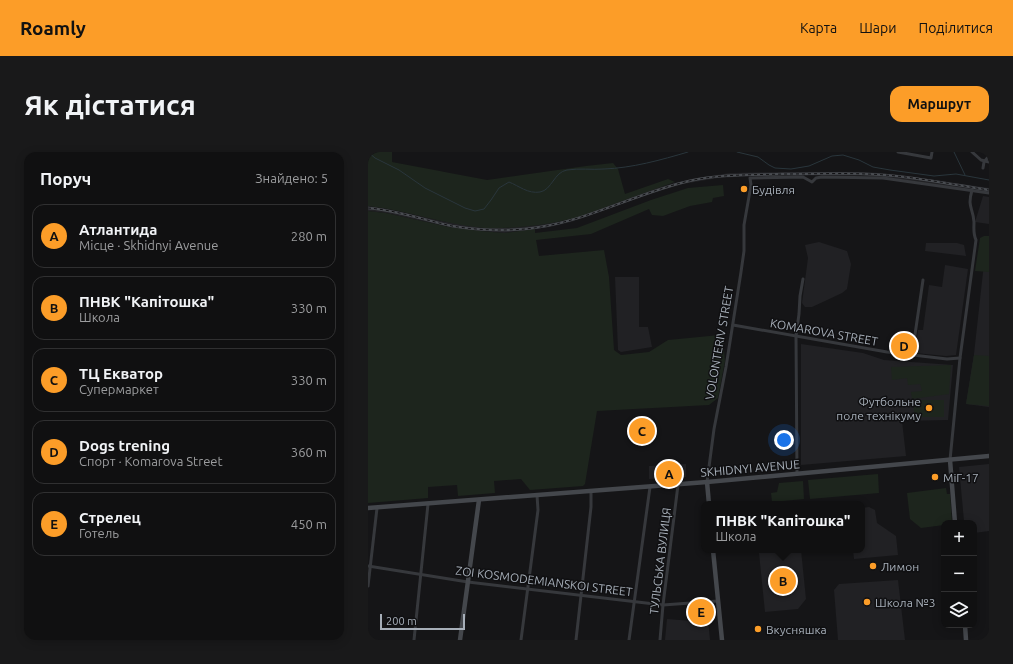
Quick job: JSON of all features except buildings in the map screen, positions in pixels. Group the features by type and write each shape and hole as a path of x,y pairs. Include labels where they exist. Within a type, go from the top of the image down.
{"main road":[{"name":"SKHIDNYI AVENUE","path":"368,508 678,485 989,456"},
{"path":"950,460 956,520"},
{"name":"VOLONTERIV STREET","path":"707,482 709,501"},
{"path":"460,640 479,500"},
{"path":"713,553 722,640"},
{"path":"965,628 966,640"}],"street":[{"path":"898,152 932,158 932,152"},
{"path":"972,152 984,162 989,162"},
{"path":"983,168 984,162 989,156"},
{"name":"VOLONTERIV STREET","path":"707,482 714,429 733,325 744,251 744,225 751,185 750,178 803,177 812,182 816,178 822,177 883,178 972,190"},
{"path":"950,460 960,358 976,240 973,232 974,222 969,200 972,190 989,193"},
{"path":"797,474 796,336 803,279"},
{"path":"912,355 923,280"},
{"name":"KOMAROVA STREET","path":"733,325 880,351 947,359 960,358"},
{"name":"ТУЛЬСЬКА ВУЛИЦЯ","path":"660,640 678,485"},
{"path":"629,640 650,487"},
{"path":"576,640 592,507 591,491"},
{"path":"521,640 538,510 537,496"},
{"path":"414,640 428,504"},
{"path":"368,586 369,566 377,508"},
{"name":"ZOI KOSMODEMIANSKOI STREET","path":"369,566 468,582 663,605 718,601"}],"shaded area":[{"path":"368,152 392,152 392,162 487,180 613,163 618,169 625,194 668,179 675,182 570,219 525,227 484,228 455,224 368,206"},
{"path":"867,172 901,175 989,188 989,193 884,177 867,176 772,175 718,178 683,184 662,190 571,222 550,227 504,233 449,227 386,213 368,211 368,206 383,208 442,221 485,228 539,225 567,220 652,189 691,179 730,173"},
{"path":"723,185 724,196 713,198 712,202 690,206 663,216 652,215 649,209 591,234 536,240 539,256 604,250 609,277 614,350 621,355 649,352 668,340 720,335 723,336 725,361 718,398 709,405 597,411 585,484 583,486 530,490 521,479 494,481 495,493 458,496 457,485 428,487 428,498 368,503 368,211 386,213 449,227 504,233 535,229 535,233 577,228 651,200 688,188"},
{"path":"983,196 989,197 989,224 975,222"},
{"path":"987,236 989,236 989,407 966,404 974,354"},
{"path":"989,236 989,272 975,271 980,238"},
{"path":"819,242 847,251 851,264 847,289 842,293 812,307 805,307 802,303 808,258 805,245"},
{"path":"926,243 957,243 964,245 966,256 925,251"},
{"path":"945,265 968,269 956,355 946,356 915,353 918,330 923,330 929,285 942,287"},
{"path":"615,277 639,277 639,327 648,327 652,347 621,352 618,350"},
{"path":"801,344 863,353 884,360 953,365 948,420 902,421 906,456 801,465"},
{"path":"974,355 989,356 989,406 966,404"},
{"path":"951,365 949,394 912,399 911,392 922,391 920,384 908,385 907,378 892,380 891,367"},
{"name":"Футбольне поле технікуму","path":"914,400 944,400 944,417 914,417"},
{"path":"686,464 686,477 649,479 649,466"},
{"path":"989,464 989,531 977,533 977,520 964,520 959,467"},
{"path":"878,474 879,493 810,499 808,480"},
{"path":"803,481 804,499 772,501 771,493 777,492 779,483"},
{"path":"946,488 947,494 950,494 952,520 941,520 941,525 921,528 910,519 907,493"},
{"path":"869,507 875,510 877,523 896,536 898,555 854,559 853,553 865,553 865,508"},
{"path":"759,553 801,553 806,599 798,609 765,612"},
{"name":"Школа №3","path":"898,580 905,640 838,640 834,590 839,584"},
{"path":"667,619 692,621 708,620 710,640 665,640"}],"waterway":[{"path":"368,152 375,158 399,170 425,188 465,208 475,211 484,209 499,188 509,182 528,191 540,192 544,191 563,171 625,167 657,161 688,152"},
{"path":"737,152 758,157 775,168 791,169 809,166 832,156 843,155 859,160 873,167 890,170 934,176 956,174 989,180"},
{"path":"954,152 965,175"}],"railway":[{"path":"368,208 400,213 452,226 507,230 546,226 567,221 668,187 689,181 724,176 825,174 881,175 912,178 989,190"}],"place":[{"name":"Будівля","path":"744,189"},
{"name":"Dogs trening","path":"904,346"},
{"name":"Футбольне поле технікуму","path":"929,408"},
{"name":"ТЦ Екватор","path":"642,431"},
{"name":"Атлантида","path":"669,474"},
{"name":"МіГ-17","path":"935,477"},
{"name":"Лимон","path":"873,566"},
{"name":"ПНВК \"Капітошка\"","path":"783,581"},
{"name":"Школа №3","path":"867,602"},
{"name":"Стрелец","path":"701,612"},
{"name":"Вкусняшка","path":"758,629"}]}
